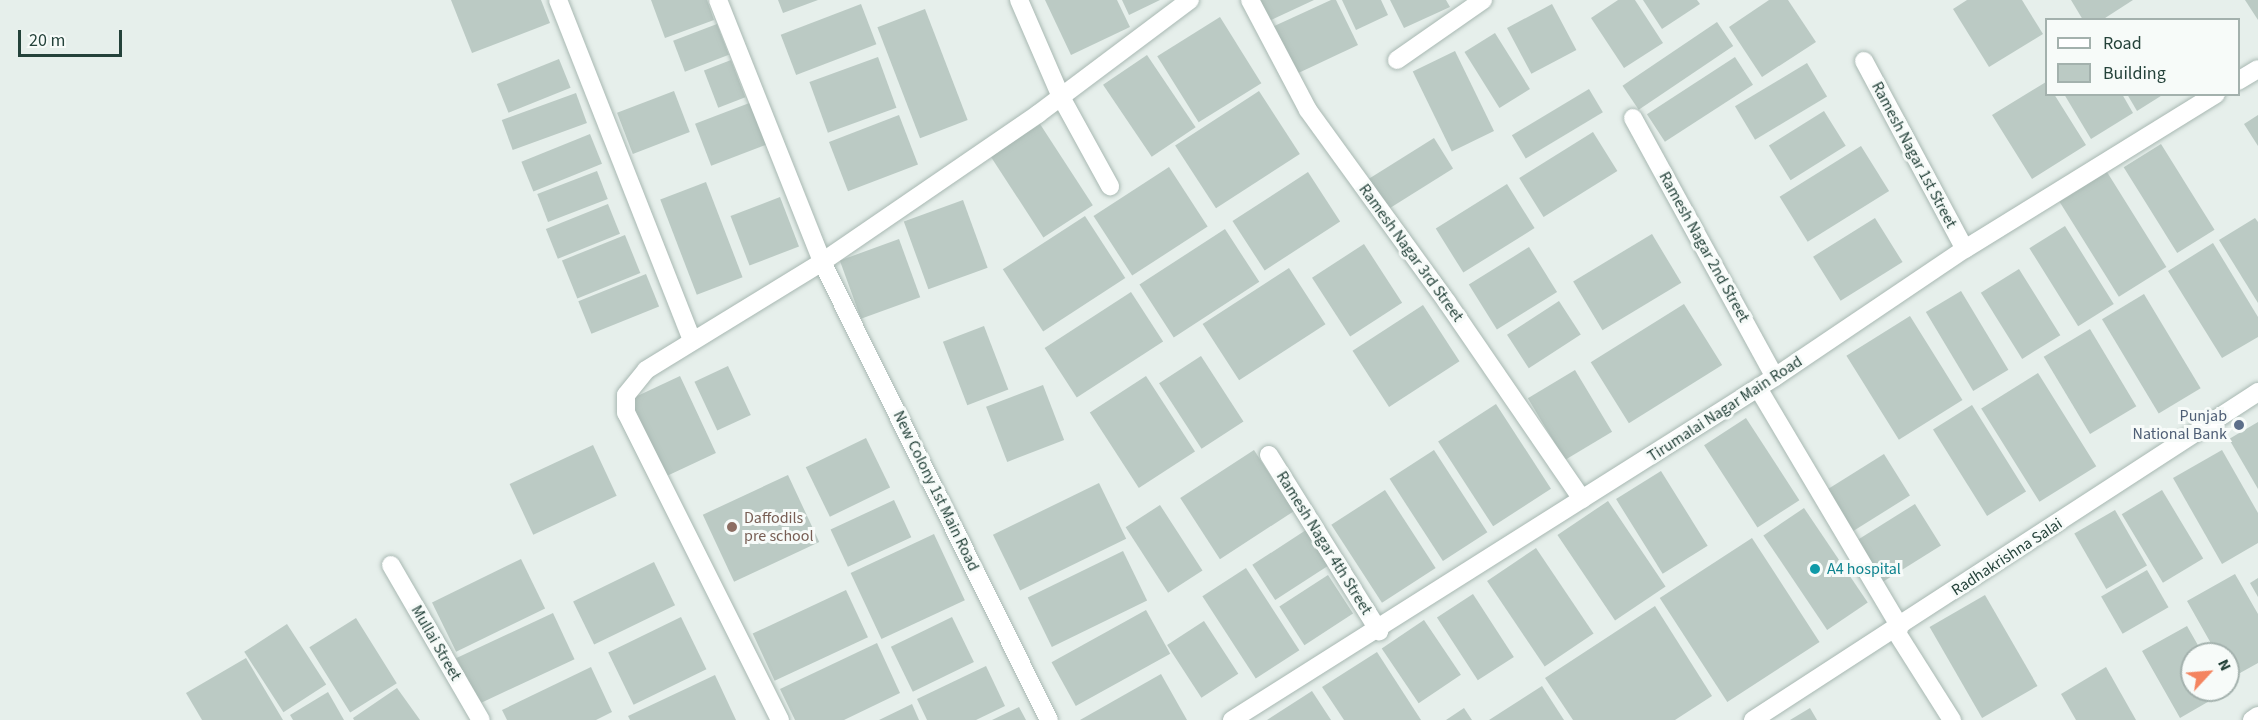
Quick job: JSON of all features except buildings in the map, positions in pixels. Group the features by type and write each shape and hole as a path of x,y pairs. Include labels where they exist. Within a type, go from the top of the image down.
{"street":[{"path":"558,0 692,341"},
{"name":"New Colony 1st Main Road","path":"718,0 822,262 1049,720"},
{"path":"1019,0 1061,98 1110,186"},
{"path":"780,720 626,414 626,395 646,370 822,262 1061,98 1190,0"},
{"name":"Ramesh Nagar 3rd Street","path":"1250,0 1308,110 1447,302 1582,499"},
{"path":"1397,60 1483,0"},
{"name":"Ramesh Nagar 1st Street","path":"1864,61 1965,249"},
{"path":"2240,80 2258,69"},
{"name":"Tirumalai Nagar Main Road","path":"1232,720 1379,631 1758,388 1965,249 2213,96"},
{"name":"Ramesh Nagar 2nd Street","path":"1633,118 1775,377"},
{"path":"1758,388 1952,720"},
{"name":"Radhakrishna Salai","path":"1754,720 2258,392"},
{"name":"Ramesh Nagar 4th Street","path":"1269,455 1379,631"},
{"name":"Mullai Street","path":"391,565 481,720"},
{"path":"2252,720 2258,716"}],"place":[{"name":"Punjab National Bank","path":"2239,425"},
{"name":"Daffodils pre school","path":"732,527"},
{"name":"A4 hospital","path":"1815,569"}]}
